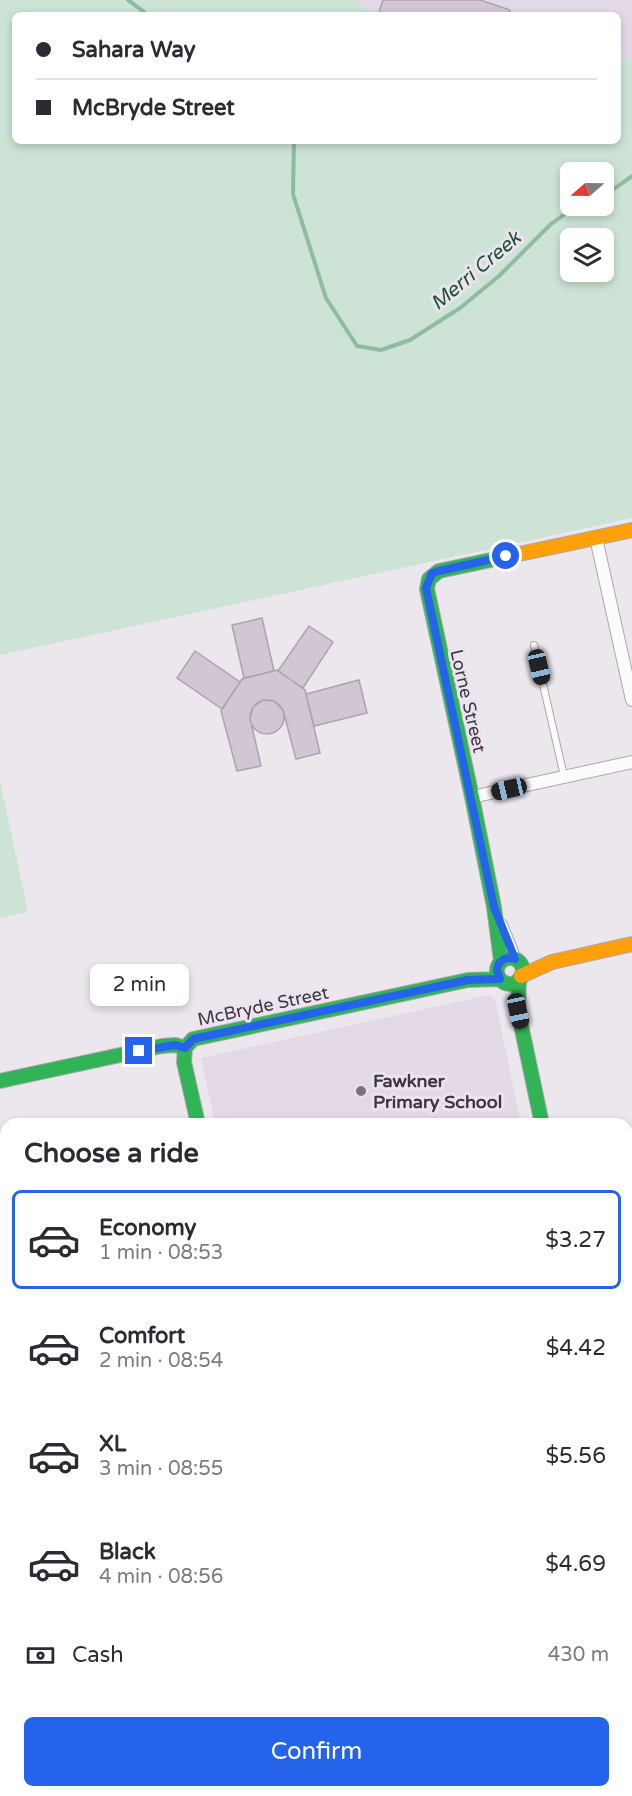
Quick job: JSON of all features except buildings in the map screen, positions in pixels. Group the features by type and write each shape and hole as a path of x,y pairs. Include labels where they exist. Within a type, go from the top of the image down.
{"street":[{"path":"632,530 596,538 632,700"},
{"name":"Lorne Street","path":"542,1118 506,968 472,797 426,588 432,573 596,538"},
{"path":"472,797 632,762"},
{"name":"McBryde Street","path":"0,1081 162,1046 175,1045 185,1048 193,1039 468,980 506,968 552,962 632,944"},
{"name":"McBryde Street","path":"520,978 552,962"},
{"name":"Lorne Street","path":"506,968 522,968 518,1011"},
{"path":"185,1048 184,1062 197,1118"}],"lane":[{"path":"534,645 564,777"}],"shaded area":[{"path":"353,0 632,0 632,56 621,64 621,12 371,12"},
{"name":"Fawkner Primary School","path":"489,995 495,1000 520,1118 214,1118 201,1058"}],"green space":[{"path":"0,0 353,0 371,12 12,12 12,144 621,144 621,64 632,56 632,518 0,655"},
{"path":"0,781 28,912 0,918"}],"waterway":[{"name":"Merri Creek","path":"128,0 144,12"},
{"name":"Merri Creek","path":"294,144 293,194 326,298 357,346 381,350 410,340 460,308 499,276 551,224 562,216"},
{"name":"Merri Creek","path":"614,189 632,176"}],"traffic: fast":[{"path":"501,961 494,907 427,589 429,579 439,571 505,557"},
{"path":"510,958 519,962 523,971 519,980 510,984 501,980 497,971 501,962 510,958"},
{"path":"0,1081 162,1046 175,1045 185,1048 193,1039 468,980 500,979"},
{"path":"519,979 518,1011 541,1118"},
{"path":"185,1048 184,1062 197,1118"}],"traffic: slow":[{"path":"505,557 632,530"},
{"path":"521,976 552,962 632,944"}],"place":[{"name":"Fawkner Primary School","path":"361,1091"}],"route":[{"path":"139,1051 175,1045 185,1048 193,1039 468,980 500,979 497,966 504,959 515,959 494,907 426,588 432,573 506,556"}]}
